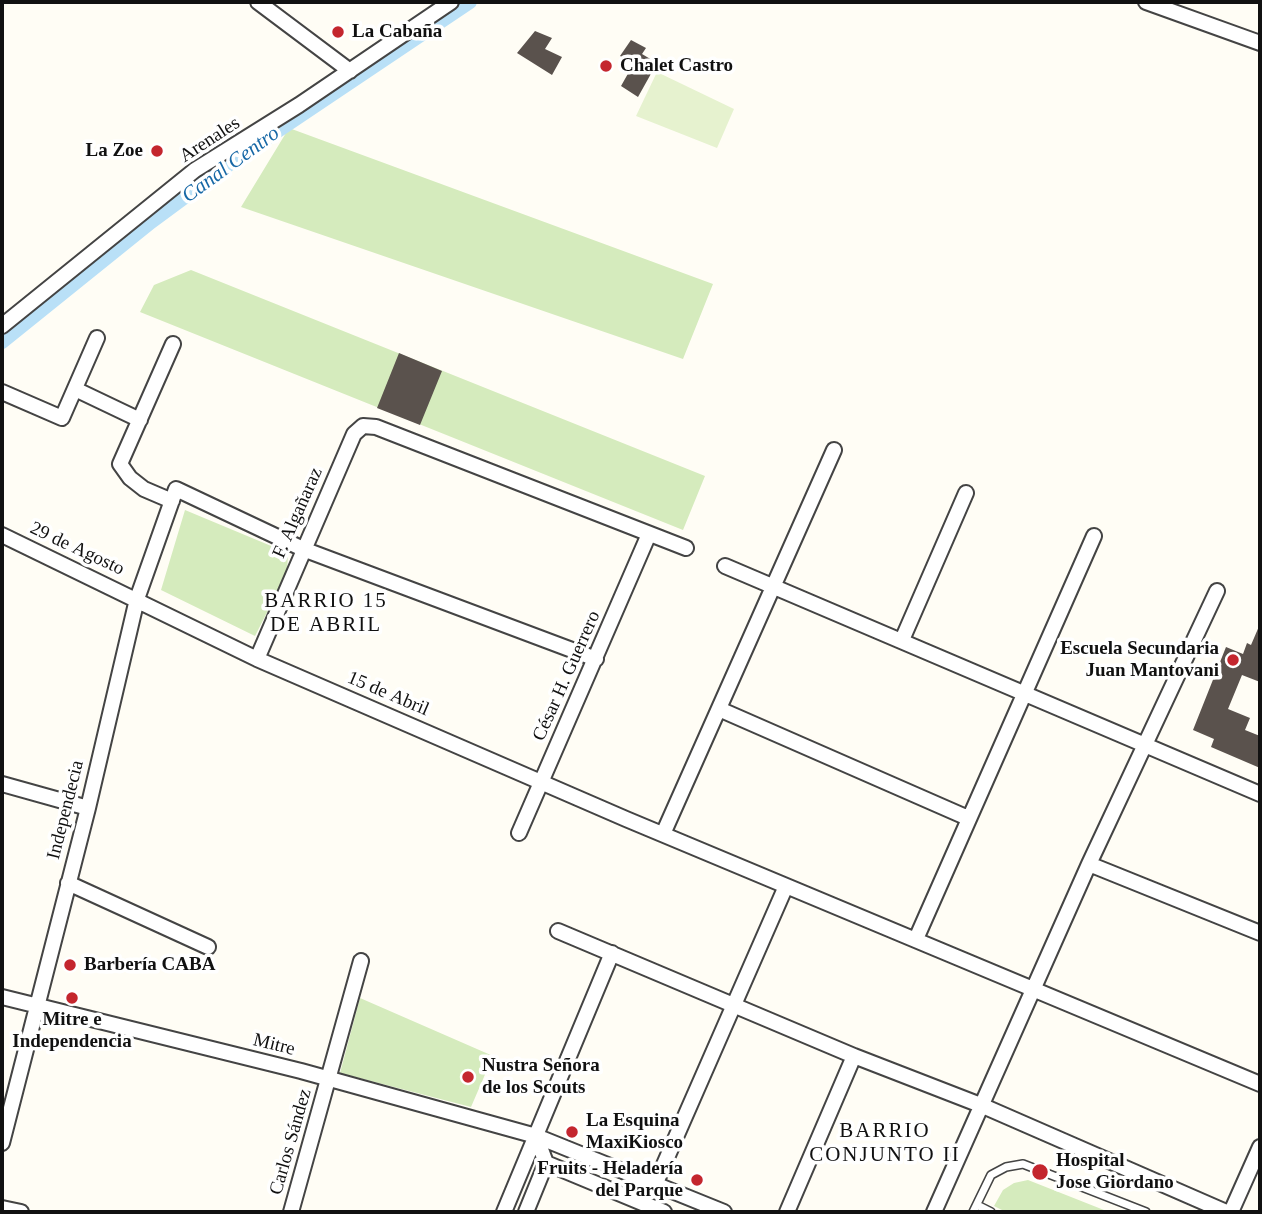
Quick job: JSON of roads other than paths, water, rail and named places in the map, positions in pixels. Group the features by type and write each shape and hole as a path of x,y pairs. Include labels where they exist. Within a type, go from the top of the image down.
{"street":[{"path":"258,2 350,71"},
{"name":"Arenales","path":"2,326 195,170 350,71 451,2"},
{"path":"1146,2 1260,43"},
{"path":"2,392 62,418 97,338"},
{"path":"173,344 120,464 130,478 144,489 174,495 303,549 596,659"},
{"path":"75,389 140,420"},
{"name":"F. Algañaraz","path":"257,659 354,435 363,426 376,427 649,534"},
{"path":"663,834 834,450"},
{"path":"902,640 966,493"},
{"name":"Independecia","path":"2,1143 88,808 137,598 174,495"},
{"path":"649,534 686,548"},
{"name":"César H. Guerrero","path":"519,833 649,534"},
{"name":"29 de Agosto","path":"2,535 137,598"},
{"path":"916,939 1094,536"},
{"path":"725,566 902,640 1022,695 1260,794"},
{"path":"934,1212 1089,864 1217,591"},
{"name":"15 de Abril","path":"137,598 257,659 626,819 1260,1084"},
{"path":"719,709 968,818"},
{"path":"2,784 88,808"},
{"path":"1089,864 1260,933"},
{"path":"68,883 208,947"},
{"path":"655,1185 786,886"},
{"path":"558,931 854,1056 983,1106 1226,1212"},
{"path":"504,1212 612,953"},
{"name":"Carlos Sández","path":"291,1212 361,961"},
{"name":"Mitre","path":"2,997 328,1078 536,1136 724,1212"},
{"path":"787,1212 854,1056"},
{"path":"526,1212 545,1163 536,1136"},
{"path":"1231,1212 1260,1147"},
{"path":"545,1163 664,1212"},
{"path":"2,1208 21,1212"}],"lane":[{"path":"991,1212 975,1209 991,1175 1006,1167 1023,1164 1146,1212"}],"waterway":[{"name":"Canal Centro","path":"2,342 151,222 239,157 470,2"}],"place":[{"name":"La Cabaña","path":"338,32"},
{"name":"Chalet Castro","path":"606,66"},
{"name":"La Zoe","path":"157,151"},
{"name":"Escuela Secundaria Juan Mantovani","path":"1233,660"},
{"name":"Barbería CABA","path":"70,965"},
{"name":"Mitre e Independencia","path":"72,998"},
{"name":"Nustra Señora de los Scouts","path":"468,1077"},
{"name":"La Esquina MaxiKiosco","path":"572,1132"},
{"name":"Hospital Jose Giordano","path":"1040,1172"},
{"name":"Fruits - Heladería del Parque","path":"697,1180"}],"district":[{"name":"BARRIO 15 DE ABRIL","path":"326,613"},
{"name":"BARRIO CONJUNTO II","path":"885,1143"}]}
